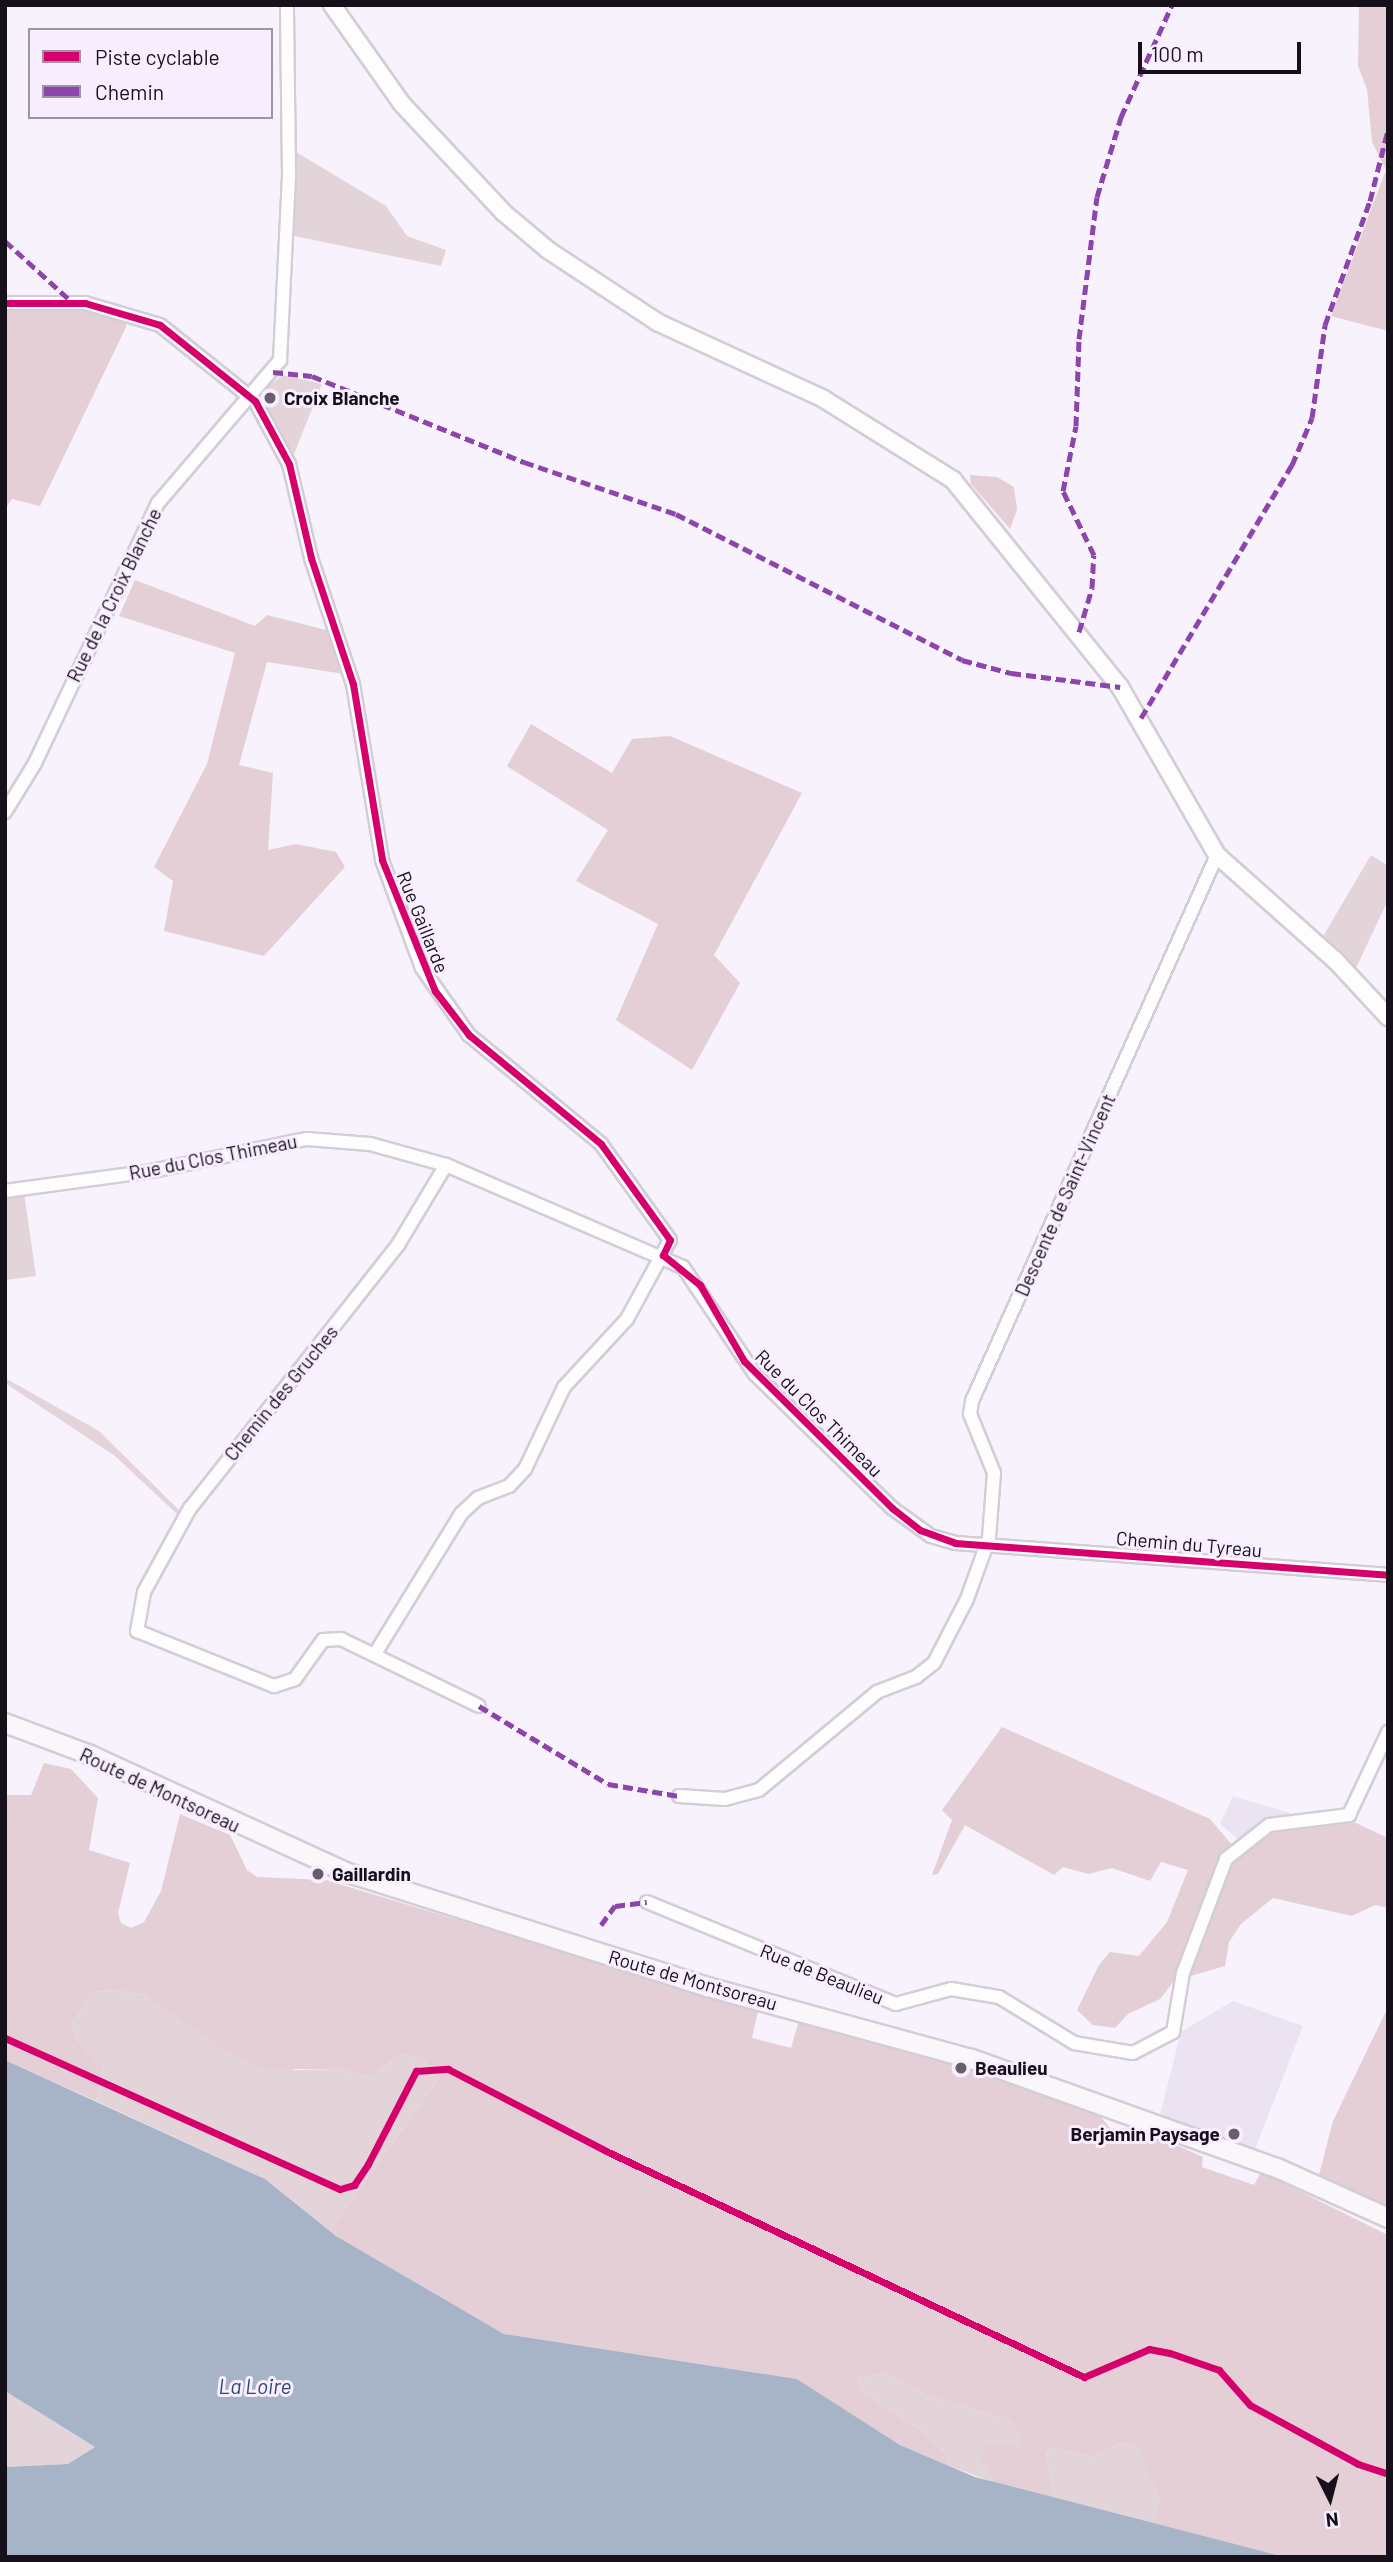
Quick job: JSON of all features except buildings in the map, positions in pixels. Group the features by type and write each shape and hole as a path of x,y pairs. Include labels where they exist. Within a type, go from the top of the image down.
{"main road":[{"name":"Route de Montsoreau","path":"5,1723 90,1755 354,1876 708,1987 972,2059 1277,2168 1388,2218"}],"street":[{"name":"Rue de la Croix Blanche","path":"6,809 158,503 252,397 280,360 284,337 287,5"},
{"path":"331,5 402,104 505,213 548,250 657,322 822,398 953,480 1121,687 1217,855 1335,960 1388,1017"},
{"path":"5,303 85,303 135,315 183,338 252,397"},
{"name":"Rue Gaillarde","path":"252,397 289,464 311,558 353,684 382,860 422,968 468,1035 601,1144 691,1274"},
{"name":"Descente de Saint-Vincent","path":"679,1796 725,1799 759,1790 877,1692 925,1672 967,1599 988,1543 994,1473 970,1414 972,1401 1217,855"},
{"name":"Rue du Clos Thimeau","path":"5,1191 152,1171 254,1146 307,1139 370,1144 446,1165 663,1255 691,1274 744,1361 892,1508 932,1536 988,1543"},
{"name":"Chemin des Gruches","path":"376,1653 341,1639 324,1640 295,1679 274,1686 137,1631 144,1592 190,1508 398,1245 446,1165"},
{"path":"479,1706 376,1653 461,1514 478,1499 509,1486 525,1469 564,1387 628,1319 670,1240"},
{"name":"Chemin du Tyreau","path":"988,1543 1388,1575"},
{"name":"Rue de Beaulieu","path":"647,1902 895,2004 951,1989 999,1997 1082,2046 1129,2054 1173,2032 1183,1973 1226,1859 1269,1825 1349,1815 1388,1732"}],"shaded area":[{"path":"1359,5 1388,5 1388,331 1331,316 1386,170 1372,142 1367,89 1358,66"},
{"path":"296,152 386,206 407,236 446,250 441,266 289,235"},
{"path":"5,303 109,313 127,325 40,506 12,499 5,509"},
{"path":"283,375 322,384 294,454 262,404 267,387"},
{"path":"970,475 997,477 1014,487 1017,510 1010,529 971,484"},
{"path":"135,580 255,626 267,615 334,632 351,675 267,662 239,765 273,773 268,850 296,844 336,852 345,867 264,956 164,931 173,881 154,867 207,764 235,653 119,616"},
{"path":"531,724 612,773 632,739 670,736 802,793 714,955 740,983 692,1070 616,1020 658,924 576,881 608,830 507,766"},
{"path":"1371,855 1388,866 1388,900 1356,968 1322,938"},
{"path":"24,1193 36,1276 5,1280 5,1195"},
{"path":"5,1378 99,1431 179,1510 178,1515 115,1456 5,1383"},
{"path":"1002,1727 1210,1819 1233,1846 1300,1824 1356,1823 1388,1838 1388,1908 1375,1905 1352,1916 1273,1898 1241,1924 1229,1942 1225,1966 1174,1981 1160,1999 1128,2014 1115,2028 1093,2025 1077,2010 1099,1965 1110,1952 1139,1956 1167,1922 1188,1870 1161,1862 1150,1881 1112,1868 1088,1874 1063,1867 1054,1875 965,1825 938,1874 932,1875 952,1820 942,1810"},
{"path":"44,1763 71,1769 98,1798 89,1850 130,1863 118,1913 121,1923 131,1928 144,1922 161,1891 180,1814 230,1835 247,1870 257,1877 326,1880 758,2011 752,2038 791,2048 799,2020 956,2063 1101,2117 1111,2129 1136,2127 1203,2157 1202,2167 1254,2185 1261,2172 1388,2235 1388,2557 1285,2557 1151,2524 1160,2500 1137,2446 1123,2442 1092,2457 1053,2448 1046,2453 1054,2498 995,2483 981,2460 985,2444 1018,2447 1021,2438 1010,2420 925,2395 887,2373 857,2378 862,2392 923,2432 948,2456 947,2465 900,2445 797,2379 504,2334 336,2236 336,2222 440,2077 421,2058 400,2054 371,2077 337,2069 265,2069 226,2051 146,1995 112,1990 92,1992 72,2024 75,2038 103,2067 96,2101 5,2060 5,1795 31,1795"},
{"path":"1233,1796 1293,1814 1259,1823 1238,1839 1220,1824"},
{"path":"112,1990 146,1995 295,2070 337,2069 371,2077 400,2054 421,2058 440,2077 336,2222 336,2236 265,2179 96,2101 103,2067 75,2038 72,2024 92,1992"},
{"path":"1233,2001 1303,2026 1255,2149 1160,2115 1181,2032"},
{"path":"1388,2007 1388,2210 1319,2175 1333,2121"},
{"path":"887,2373 925,2395 1010,2420 1021,2438 1018,2448 981,2460 995,2483 947,2465 948,2456 923,2432 862,2392 857,2378"},
{"path":"5,2391 95,2447 68,2464 5,2467"},
{"path":"1123,2442 1137,2445 1160,2500 1151,2524 1054,2498 1046,2453 1053,2448 1092,2457"}],"water":[{"name":"La Loire","path":"5,2060 265,2179 336,2236 504,2334 797,2379 900,2445 975,2477 1285,2557 5,2557 5,2467 68,2464 95,2447 5,2391"}],"marked path":[{"path":"1079,632 1092,588 1094,555 1063,491 1076,426 1079,339 1097,197 1121,117 1172,5"},
{"path":"1141,718 1292,465 1312,418 1325,325 1370,201 1388,130"},
{"path":"5,241 72,302"},
{"path":"273,372 312,376 524,462 676,514 962,660 1011,673 1120,687"},
{"path":"479,1706 608,1784 679,1796"},
{"path":"601,1925 615,1906 647,1902"}],"cycle path":[{"path":"5,303 85,303 160,325 255,401 289,464 311,558 353,684 382,860 435,991 469,1035 601,1144 670,1240 663,1255 700,1285 744,1361 892,1508 920,1530 955,1543 1388,1575"},
{"path":"5,2038 340,2189 354,2185 368,2164 416,2071 448,2069 606,2151 1084,2377 1149,2349 1170,2353 1219,2370 1250,2405 1358,2464 1388,2474"}],"place":[{"name":"Croix Blanche","path":"270,398"},
{"name":"Gaillardin","path":"318,1874"},
{"name":"Beaulieu","path":"961,2068"},
{"name":"Berjamin Paysage","path":"1234,2134"}]}
